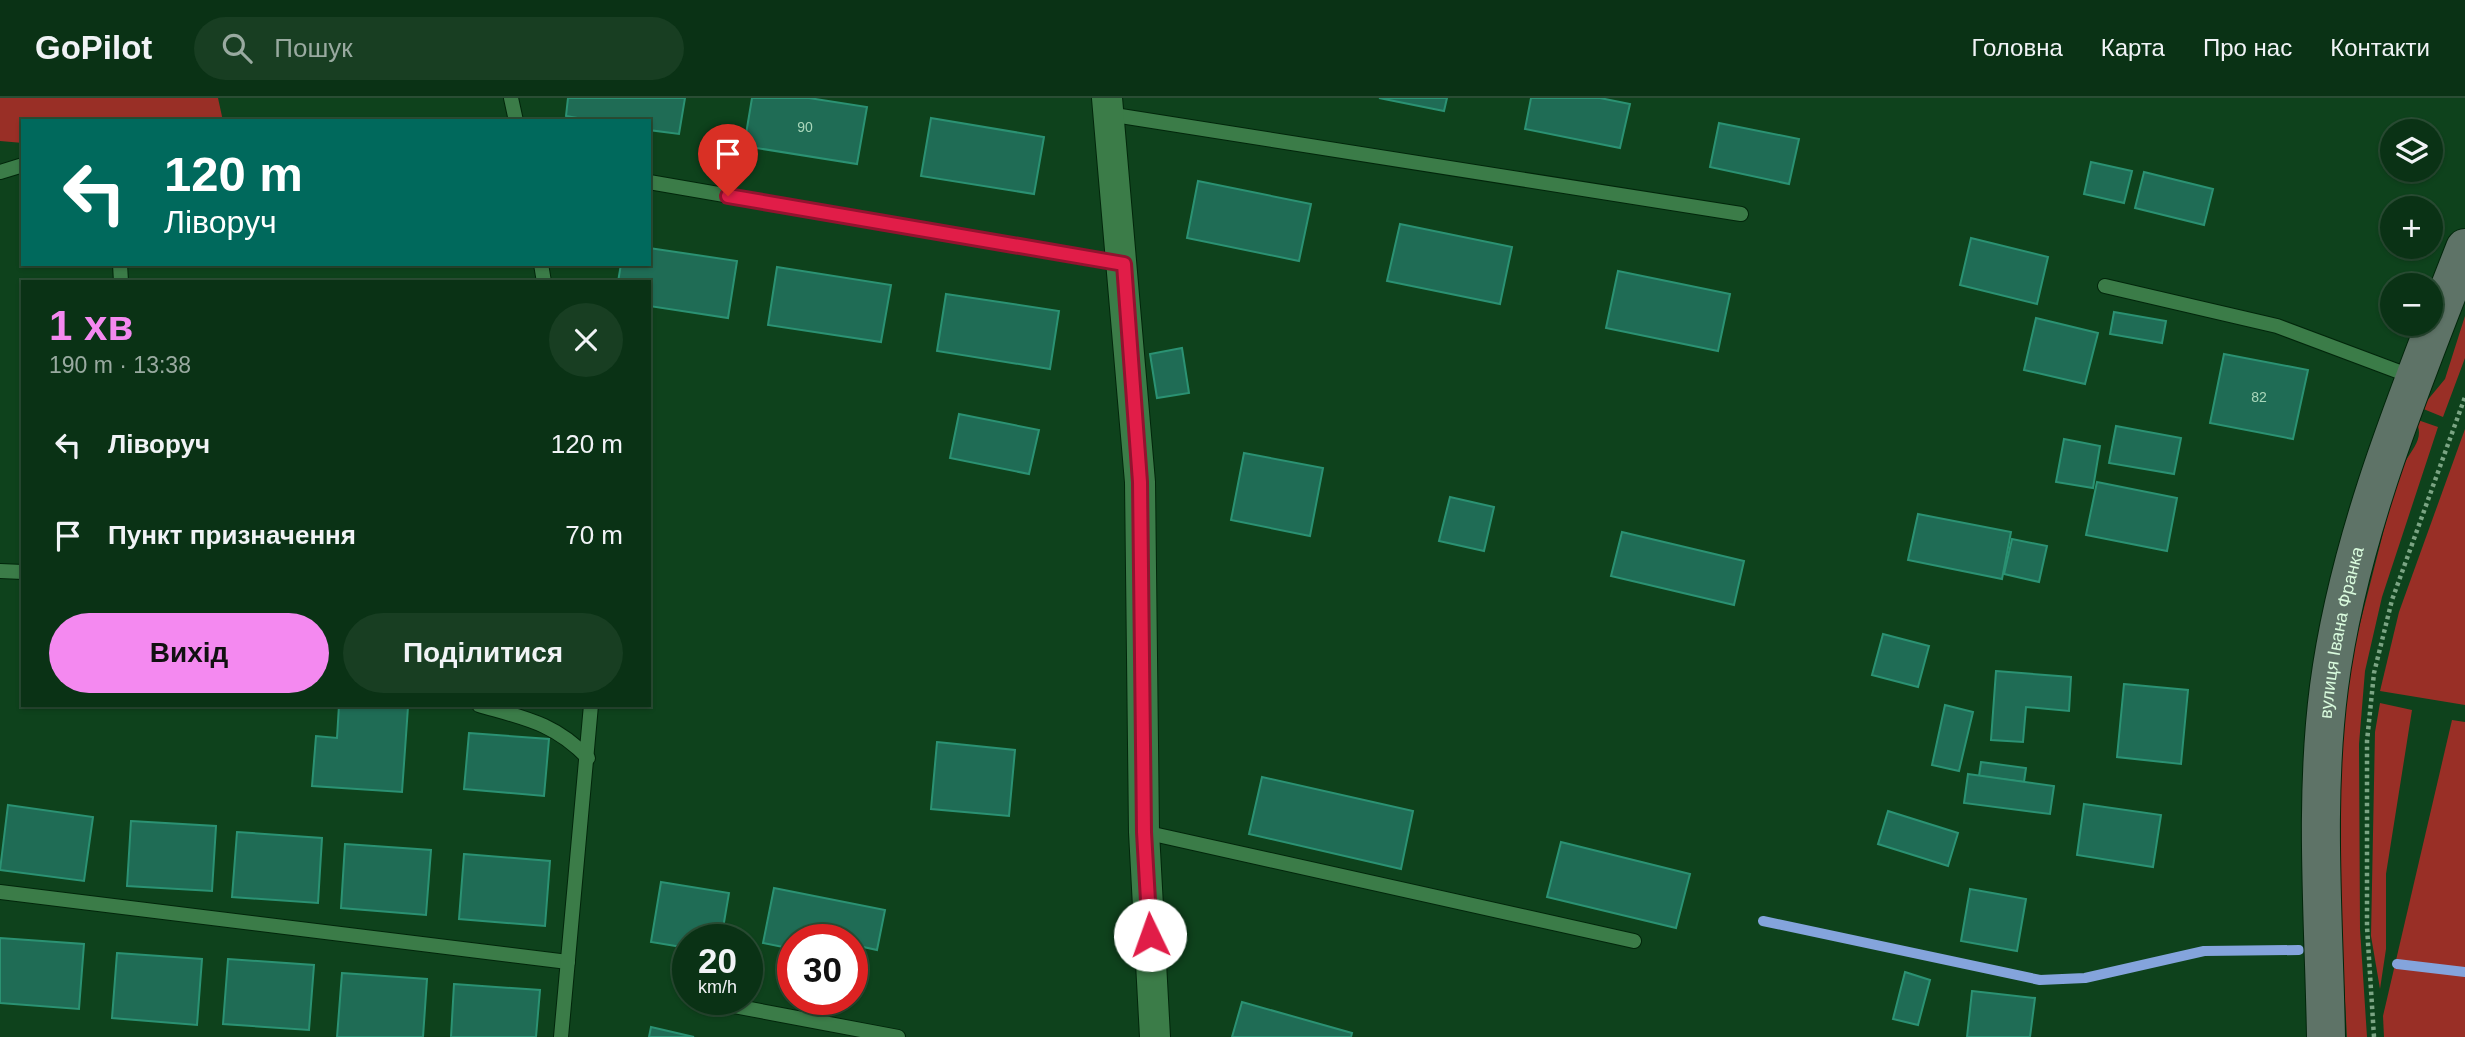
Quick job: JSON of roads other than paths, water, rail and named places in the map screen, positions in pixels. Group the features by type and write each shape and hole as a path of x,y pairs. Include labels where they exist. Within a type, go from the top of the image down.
{"main road":[{"name":"вулиця Івана Франка","path":"2326,1037 2323,763 2329,688 2339,626 2361,536 2414,378 2465,248"}],"street":[{"path":"1108,106 1124,264 1140,482 1144,832 1155,1037"}],"lane":[{"path":"511,98 516,119"},
{"path":"1108,106 1741,214"},
{"path":"0,172 21,166"},
{"path":"651,182 1124,264"},
{"path":"2105,286 2277,326 2414,378"},
{"path":"0,571 21,572"},
{"path":"486,707 545,723 570,739 588,758"},
{"path":"561,1037 591,707"},
{"path":"1144,832 1634,941"},
{"path":"0,892 568,962"},
{"path":"763,1011 898,1037"}],"waterway":[{"path":"1763,921 2040,980 2085,978 2204,951 2299,950"},
{"path":"2397,964 2465,972"}]}
